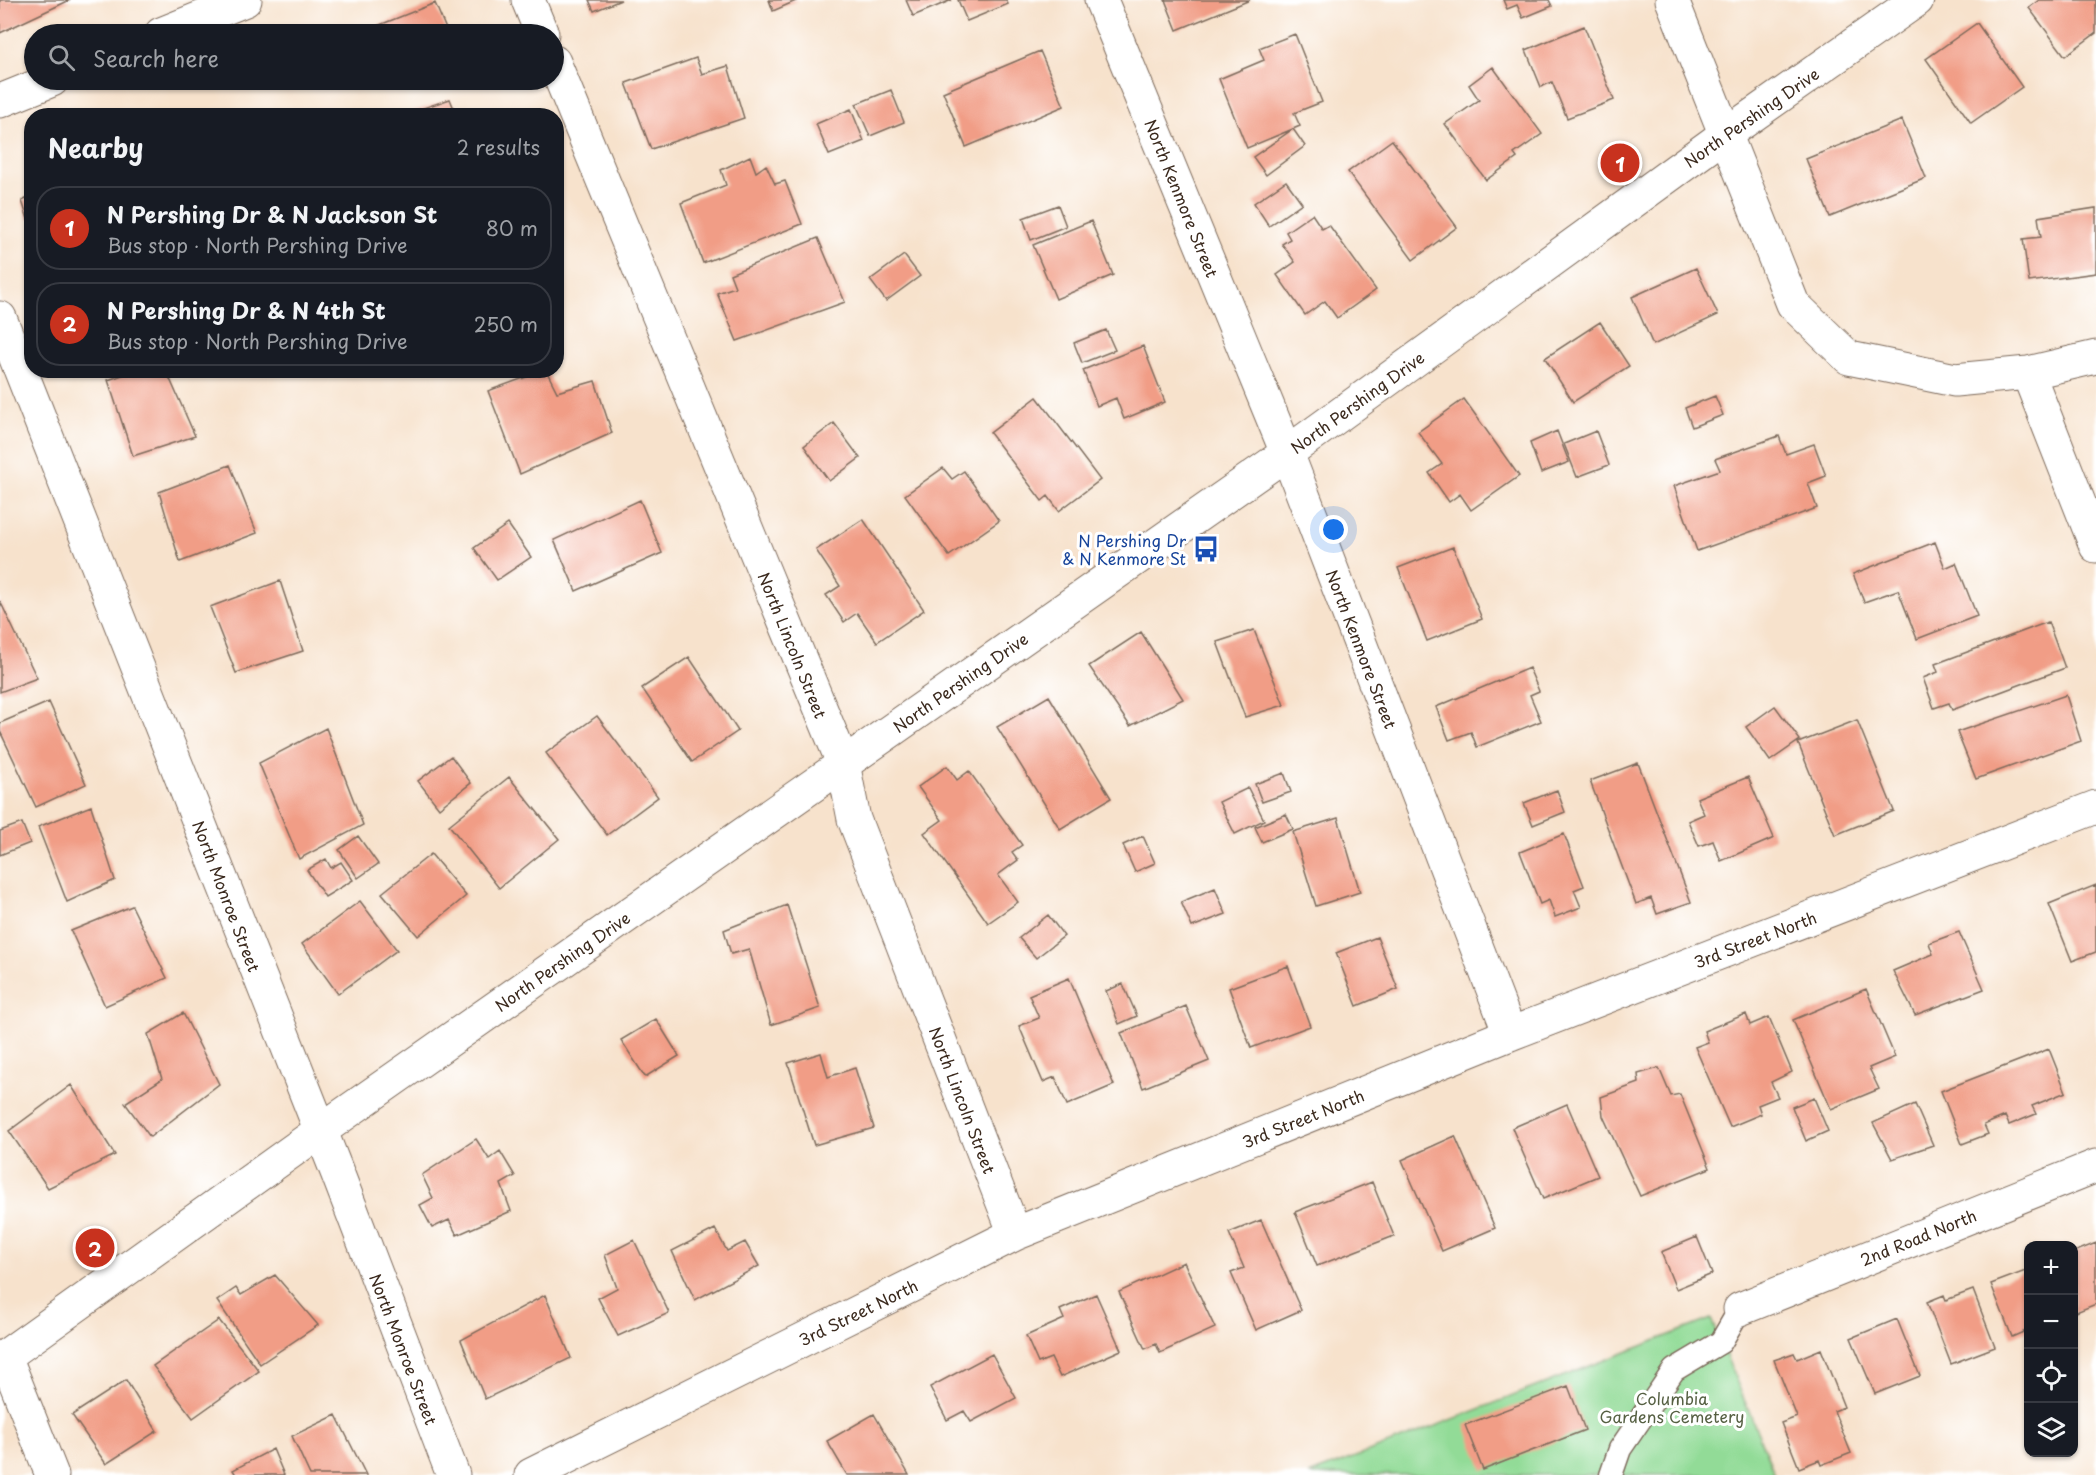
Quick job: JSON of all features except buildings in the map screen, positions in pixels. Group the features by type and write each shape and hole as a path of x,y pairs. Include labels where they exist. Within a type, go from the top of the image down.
{"street":[{"path":"186,24 245,0"},
{"path":"528,0 538,24"},
{"name":"North Kenmore Street","path":"1101,0 1287,453 1510,1034"},
{"path":"1672,0 1792,304 1849,358 1955,380 2028,373 2096,357"},
{"name":"North Pershing Drive","path":"3,1358 320,1131 1287,453 1726,134 1917,0"},
{"name":"North Lincoln Street","path":"564,86 843,763 854,819 1015,1234"},
{"path":"0,101 27,90"},
{"name":"North Monroe Street","path":"0,318 453,1475"},
{"path":"2028,373 2096,546"},
{"name":"3rd Street North","path":"531,1475 1015,1234 1510,1034 2096,807"},
{"name":"2nd Road North","path":"1740,1309 2096,1166"},
{"path":"3,1358 52,1475"}],"lane":[{"path":"1611,1475 1620,1449 1674,1370 1721,1342 1730,1322 1740,1309"}],"green space":[{"name":"Columbia Gardens Cemetery","path":"1711,1319 1775,1475 1309,1475"}],"place":[{"name":"N Pershing Dr & N Jackson St","path":"1620,163"},
{"name":"N Pershing Dr & N Kenmore St","path":"1206,549"},
{"name":"N Pershing Dr & N 4th St","path":"95,1248"}]}
